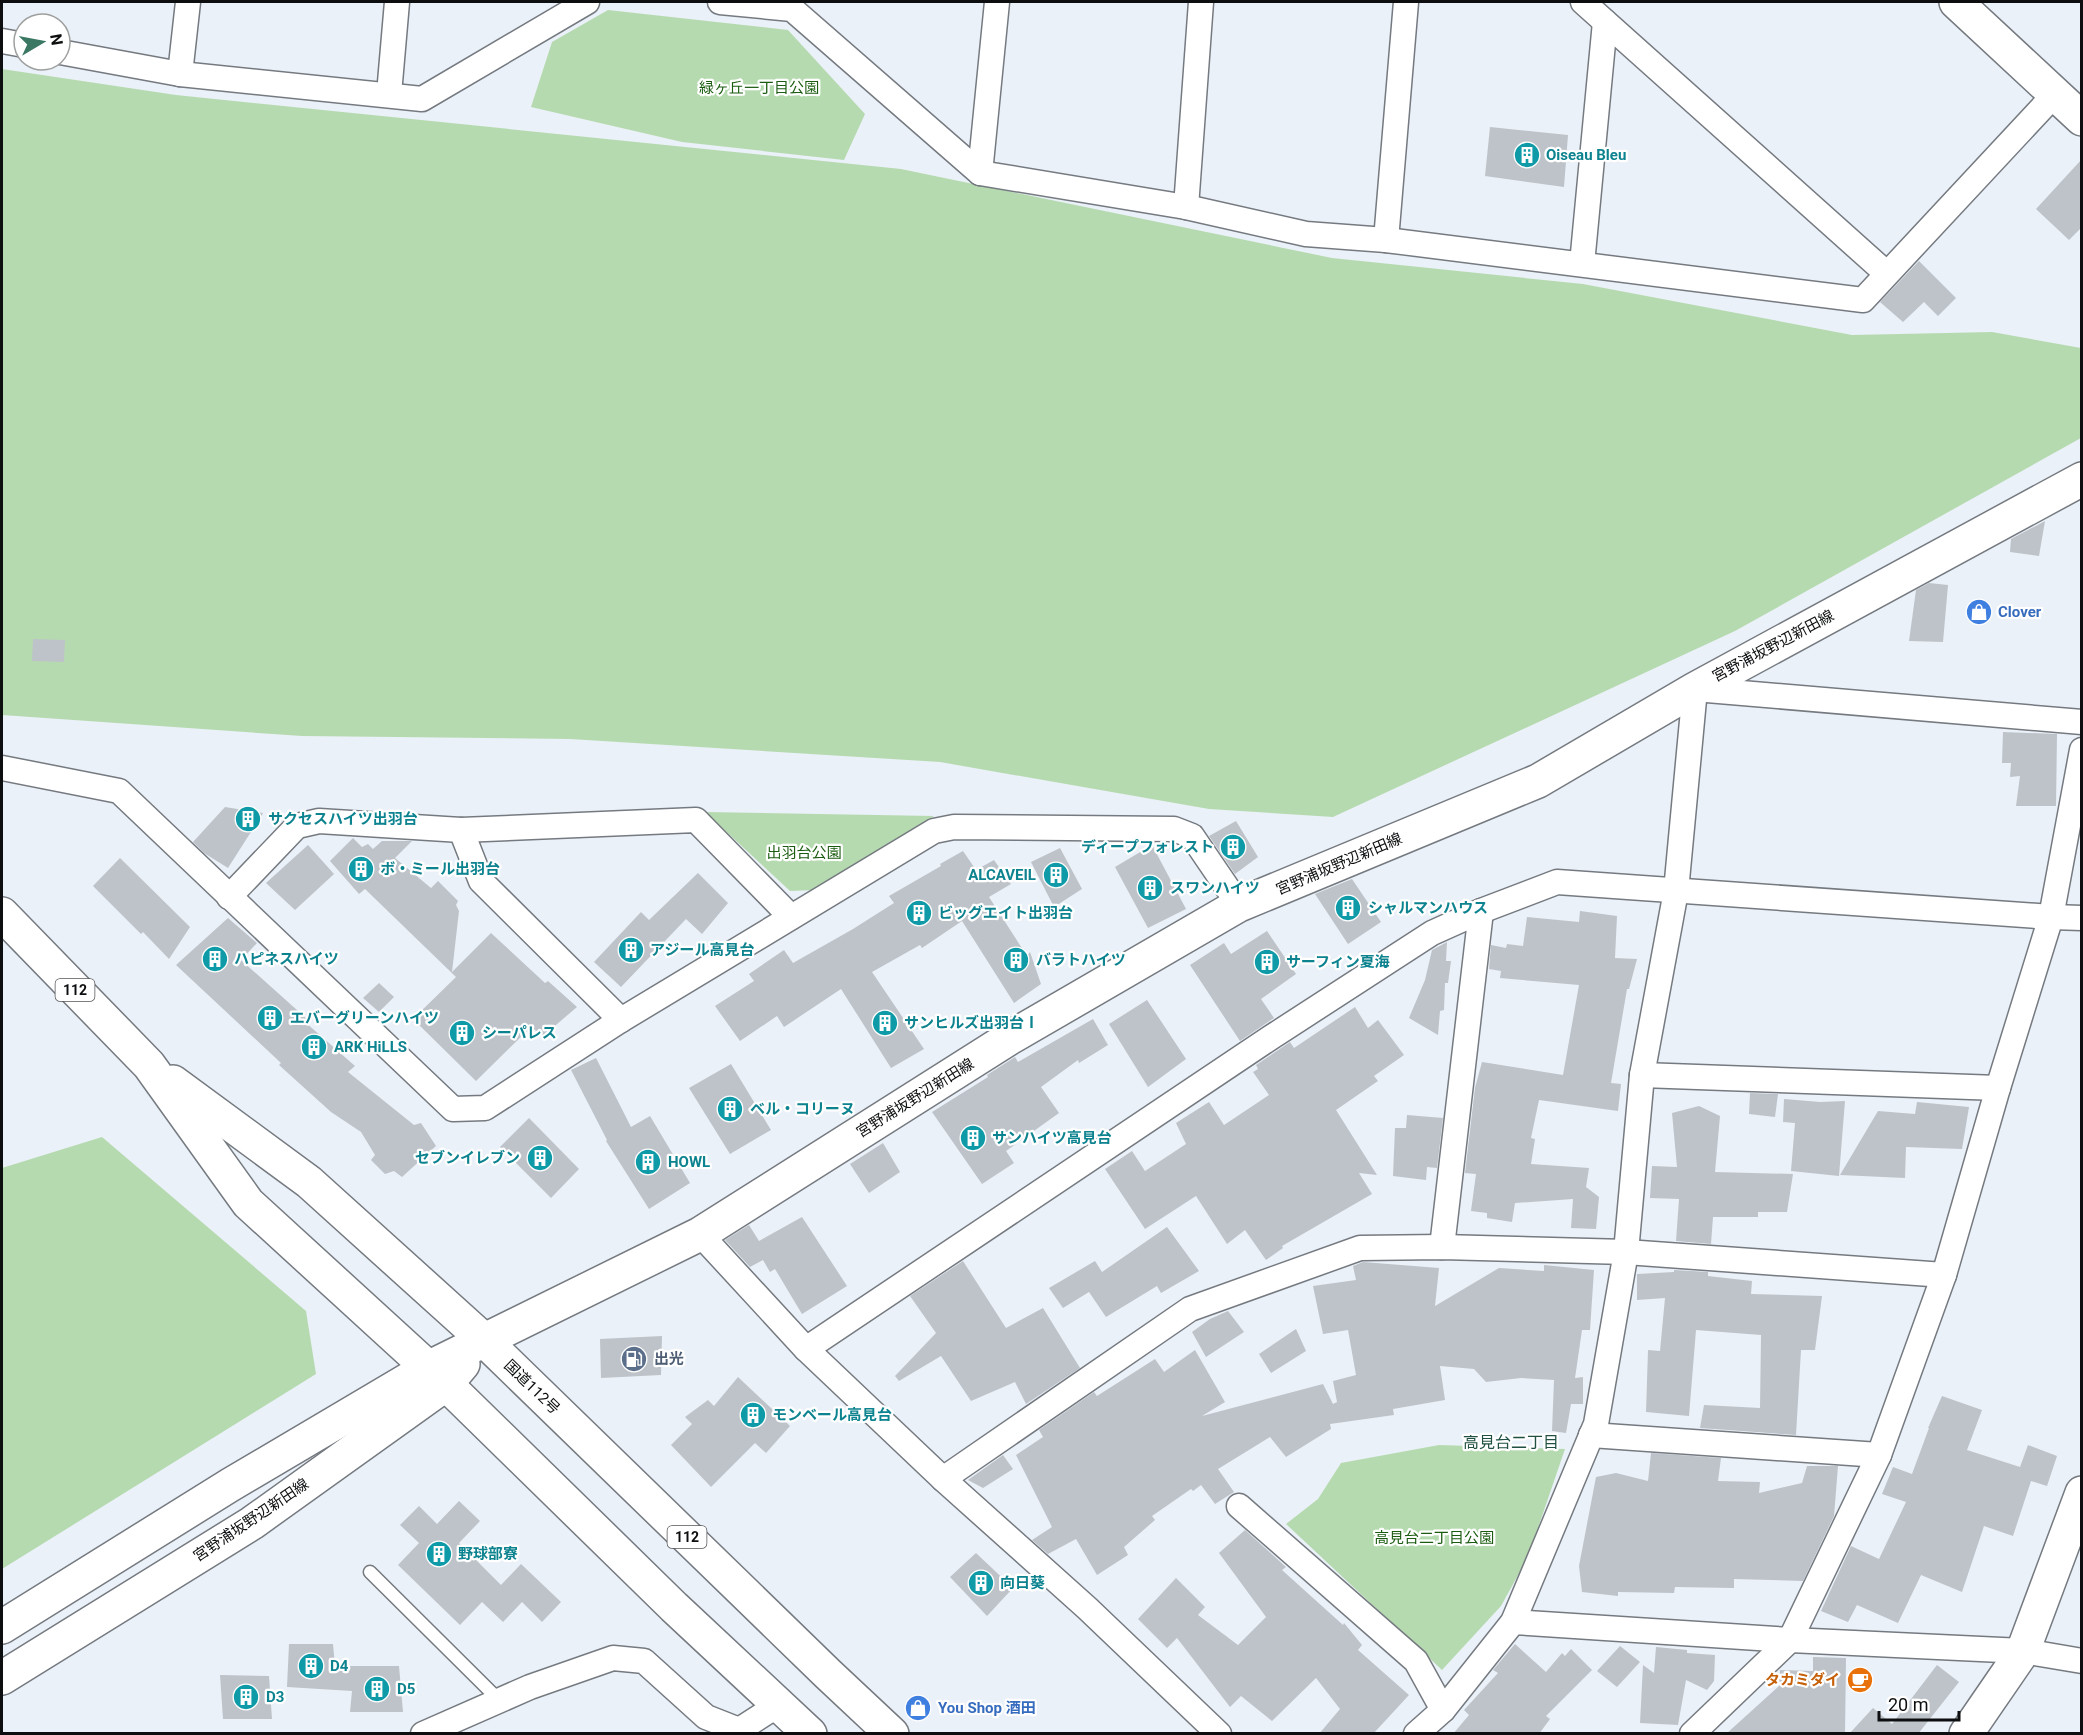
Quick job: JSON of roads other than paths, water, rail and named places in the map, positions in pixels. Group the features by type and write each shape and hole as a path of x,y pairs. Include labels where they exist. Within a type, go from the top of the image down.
{"main road":[{"path":"1956,2 2082,119"},
{"name":"宮野浦坂野辺新田線","path":"2,1678 252,1523 484,1340 700,1234 1008,1039 1239,905 1538,781 1695,689 2082,478"},
{"name":"国道112号","path":"2,914 149,1065 248,1203 437,1376 674,1607 810,1734"},
{"name":"国道112号","path":"149,1065 309,1182 484,1340 892,1734"},
{"name":"宮野浦坂野辺新田線","path":"2,1627 230,1485 437,1376"},
{"path":"1966,1734 2023,1651 2082,1493"}],"street":[{"path":"180,74 188,2"},
{"path":"389,94 397,2"},
{"path":"72,54 180,74 422,99 587,2"},
{"path":"720,2 793,5 980,173 1186,207 1306,234 1386,240 1863,300 2055,94"},
{"path":"980,173 997,2"},
{"path":"1186,207 1201,2"},
{"path":"1386,240 1406,2"},
{"path":"1583,2 1886,273"},
{"path":"1582,264 1605,22"},
{"path":"1416,1734 1443,1710 1513,1622 1596,1424 1626,1252 1642,1076 1676,891 1695,689 2082,722"},
{"path":"1692,1734 1790,1640 1880,1455 1944,1275 1998,1088 2051,917 2082,750"},
{"path":"2,768 119,791 453,1109 485,1108 621,1020 934,831 954,827 1174,829 1192,836 1239,905"},
{"path":"229,897 297,826 319,821 461,830 696,820 791,917"},
{"path":"461,830 481,881 621,1020"},
{"path":"806,1349 1279,1032 1432,933 1481,911 1557,882 2082,918"},
{"path":"1442,1247 1481,911"},
{"path":"1642,1076 1998,1088"},
{"path":"700,1234 806,1349 943,1479 1087,1608 1219,1734"},
{"path":"943,1479 1190,1310 1360,1248 1442,1247 1626,1252 1944,1275"},
{"path":"1592,1435 1880,1455"},
{"path":"1239,1506 1416,1661 1443,1710"},
{"path":"1513,1622 1790,1640 2023,1651 2082,1661"},
{"path":"423,1734 530,1687 613,1658 644,1661 706,1717 739,1730 778,1704"}],"lane":[{"path":"370,1572 499,1700"}],"place":[{"name":"Oiseau Bleu","path":"1527,155"},
{"name":"Clover","path":"1979,612"},
{"name":"サクセスハイツ出羽台","path":"248,819"},
{"name":"ディープフォレスト","path":"1233,847"},
{"name":"ボ・ミール出羽台","path":"361,869"},
{"name":"ALCAVEIL","path":"1056,875"},
{"name":"スワンハイツ","path":"1150,888"},
{"name":"シャルマンハウス","path":"1348,908"},
{"name":"ビッグエイト出羽台","path":"919,913"},
{"name":"アジール高見台","path":"631,950"},
{"name":"ハピネスハイツ","path":"215,959"},
{"name":"バラトハイツ","path":"1016,960"},
{"name":"サーフィン夏海","path":"1267,962"},
{"name":"エバーグリーンハイツ","path":"270,1018"},
{"name":"サンヒルズ出羽台Ⅰ","path":"885,1023"},
{"name":"シーパレス","path":"462,1033"},
{"name":"ARK HiLLS","path":"314,1047"},
{"name":"ベル・コリーヌ","path":"730,1109"},
{"name":"サンハイツ高見台","path":"973,1138"},
{"name":"セブンイレブン","path":"540,1158"},
{"name":"HOWL","path":"648,1162"},
{"name":"出光","path":"634,1359"},
{"name":"モンベール高見台","path":"753,1415"},
{"name":"野球部寮","path":"439,1554"},
{"name":"向日葵","path":"981,1583"},
{"name":"D4","path":"311,1666"},
{"name":"タカミダイ","path":"1860,1680"},
{"name":"D5","path":"377,1689"},
{"name":"D3","path":"246,1697"},
{"name":"You Shop 酒田","path":"918,1708"}],"district":[{"name":"高見台二丁目","path":"1511,1442"}],"park label":[{"name":"緑ヶ丘一丁目公園","path":"759,88"},
{"name":"出羽台公園","path":"804,853"},
{"name":"高見台二丁目公園","path":"1434,1538"}]}
